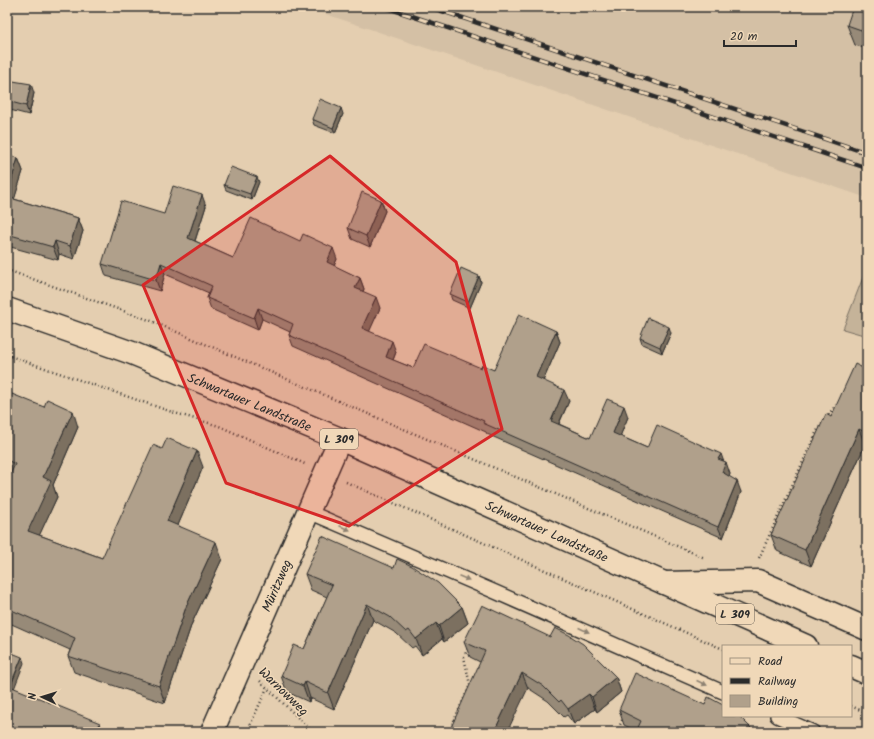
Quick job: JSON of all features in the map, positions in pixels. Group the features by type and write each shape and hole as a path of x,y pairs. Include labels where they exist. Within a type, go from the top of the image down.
{"main road":[{"name":"Schwartauer Landstraße","path":"7,309 132,353 340,440 804,645"},
{"name":"Müritzweg","path":"212,732 340,440"},
{"name":"Schwartauer Landstraße","path":"664,583 758,581 867,629"},
{"path":"852,666 867,673"}],"lane":[{"path":"309,512 722,692"},
{"path":"779,717 813,732"}],"path":[{"path":"7,270 149,320 711,561"},
{"path":"7,355 175,413 219,426 722,649"},
{"path":"758,560 817,431 836,405"},
{"path":"449,732 470,685 464,657 470,644"},
{"name":"Warnowweg","path":"242,664 313,732"},
{"path":"247,732 267,688"},
{"path":"852,706 867,713"},
{"path":"617,732 626,712"}],"highlighted area":[{"path":"330,156 456,262 502,429 349,526 226,483 143,285"}],"shaded area":[{"path":"305,7 867,7 867,198"},
{"path":"867,267 867,336 843,329"}],"building":[{"path":"853,7 867,7 867,32 847,25"},
{"path":"7,80 31,84 26,106 7,101"},
{"path":"320,99 341,108 333,128 312,119"},
{"path":"7,155 18,158 7,195"},
{"path":"231,167 257,177 250,194 224,185"},
{"path":"173,186 202,195 188,238 233,258 251,218 300,241 303,234 333,248 327,262 360,278 355,288 376,297 362,328 392,341 386,357 413,368 424,344 481,368 482,365 494,370 519,314 556,331 536,377 564,390 551,421 590,438 607,399 624,406 613,433 647,448 657,425 721,454 718,459 726,462 722,472 737,481 718,527 289,335 293,324 258,308 254,318 207,298 212,286 161,263 156,280 102,264 121,201 164,214"},
{"path":"362,192 381,200 366,236 348,228"},
{"path":"7,197 78,218 70,246 55,241 53,247 7,234"},
{"path":"461,268 479,276 468,302 450,294"},
{"path":"648,318 669,327 660,347 640,338"},
{"path":"855,364 867,370 867,433 859,429 805,550 771,535 826,414 831,417"},
{"path":"7,392 44,407 47,399 73,411 43,477 51,481 28,531 102,558 153,445 162,449 167,438 197,451 167,521 216,542 186,607 159,686 68,656 75,638 7,608 7,482 15,464 7,460"},
{"path":"322,536 394,568 397,559 412,566 438,583 462,607 439,626 436,623 416,639 409,630 406,632 390,617 367,604 328,693 305,682 303,686 281,676 294,645 304,649 332,585 305,574"},
{"path":"482,605 550,637 555,628 569,635 583,644 616,677 592,697 589,694 568,709 561,700 559,702 543,686 522,673 494,732 449,732 485,651 464,642"},
{"path":"7,651 22,657 10,686 7,685"},
{"path":"635,673 705,705 708,697 722,704 722,717 740,717 755,732 636,732 641,721 619,710"},
{"path":"7,685 100,723 96,732 7,732"}],"railway":[{"path":"385,7 867,168"},
{"path":"430,7 867,153"}]}
